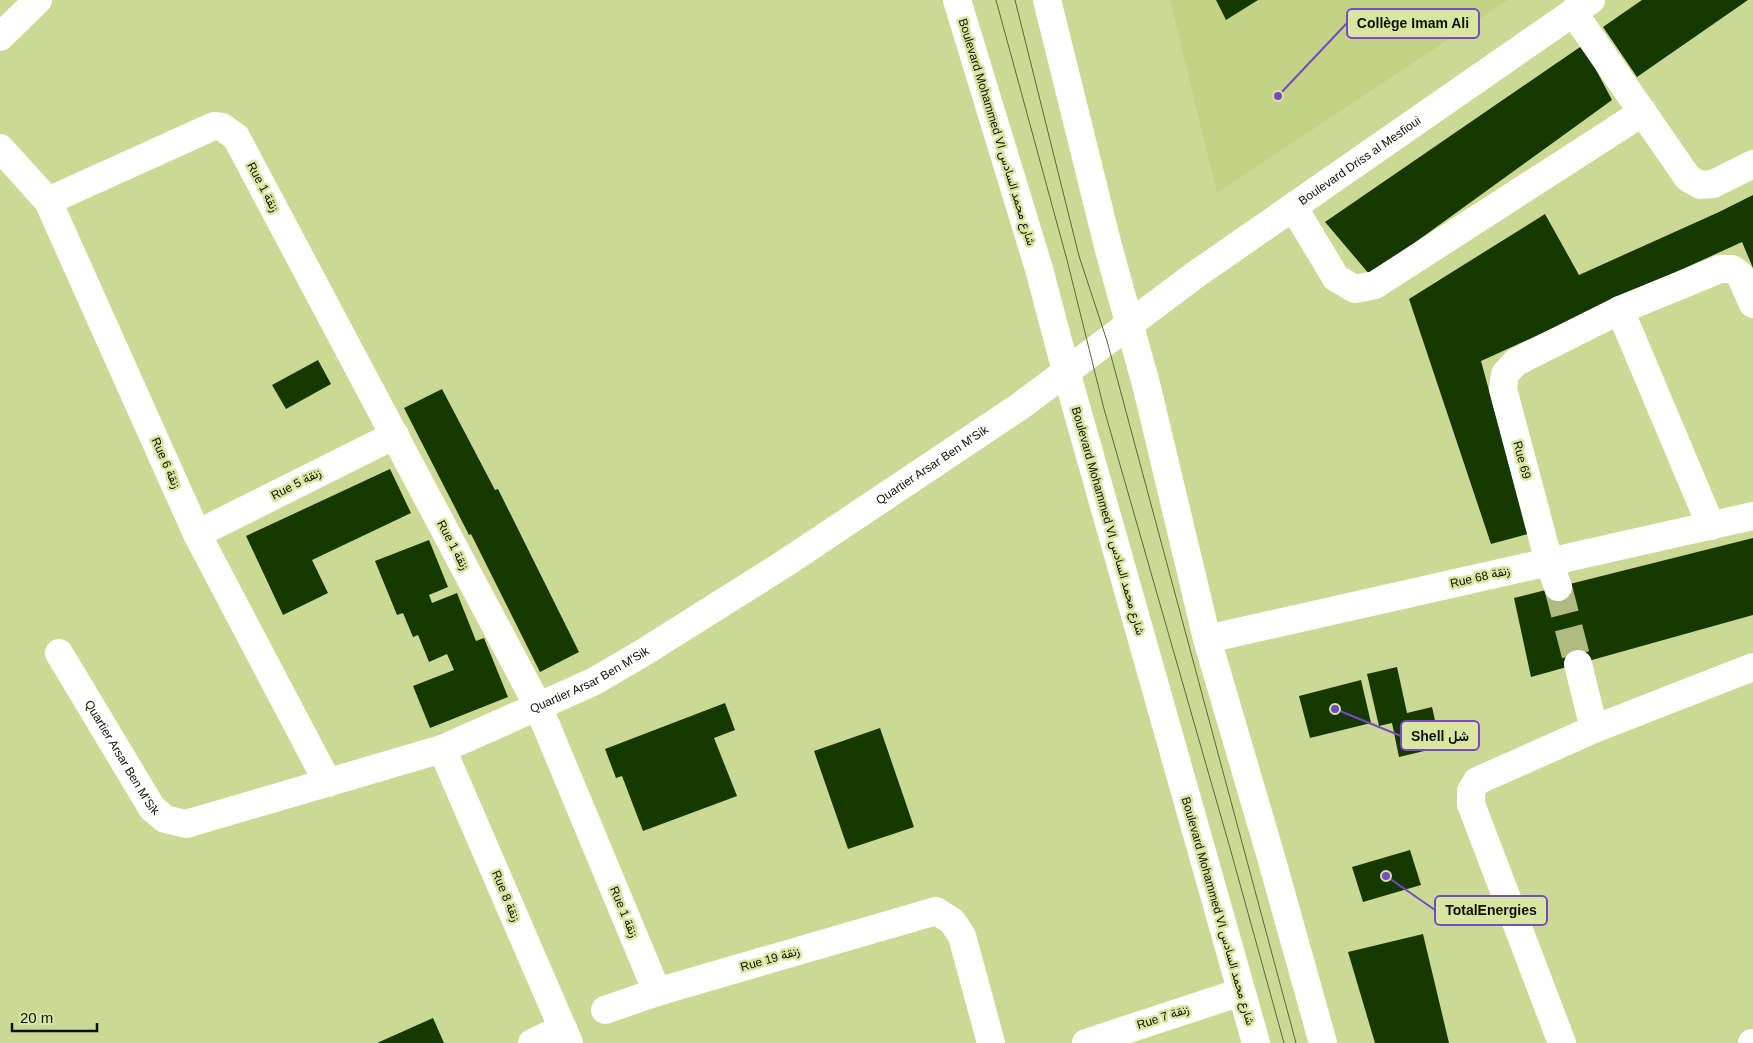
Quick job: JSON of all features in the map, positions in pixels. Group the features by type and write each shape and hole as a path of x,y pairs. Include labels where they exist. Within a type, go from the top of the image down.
{"street":[{"path":"0,37 38,0"},
{"name":"Boulevard Mohammed VI شارع محمد السادس","path":"957,0 1039,269 1066,371 1256,1043"},
{"path":"1047,0 1129,325 1147,388 1207,638 1323,1043"},
{"path":"1582,6 1643,112 1688,178 1700,186 1713,184 1753,164"},
{"name":"Boulevard Driss al Mesfioui","path":"1129,325 1195,276 1582,6"},
{"path":"1294,208 1336,278 1355,290 1375,285 1643,112"},
{"name":"Rue 1 زنقة","path":"48,200 209,128 222,127 229,130 236,137 538,706 657,992"},
{"name":"Rue 6 زنقة","path":"0,148 48,200 197,534 328,784"},
{"path":"1711,526 1620,310 1720,269 1732,269 1740,275 1753,304"},
{"name":"Rue 69","path":"1558,587 1549,562 1503,389 1505,374 1516,362 1620,310"},
{"name":"Quartier Arsar Ben M'Sik","path":"59,653 152,808 165,819 186,824 442,750 592,682 641,654 775,569 1019,407 1129,325"},
{"name":"Rue 5 زنقة","path":"197,534 395,435"},
{"name":"Rue 68 زنقة","path":"1207,638 1753,516"},
{"path":"1578,664 1594,729"},
{"path":"1562,1043 1471,804 1471,791 1477,781 1594,729 1753,667"},
{"name":"Rue 8 زنقة","path":"442,750 566,1036"},
{"name":"Rue 19 زنقة","path":"606,1010 657,992 936,911 952,920 962,936 991,1043"},
{"name":"Rue 7 زنقة","path":"1086,1043 1241,992"},
{"path":"532,1043 566,1036"}],"shaded area":[{"path":"1170,0 1508,0 1217,193"}],"building":[{"path":"1216,0 1258,0 1226,20"},
{"path":"1642,0 1748,0 1637,77 1603,27"},
{"path":"1583,45 1612,100 1370,275 1325,222"},
{"path":"1753,195 1753,268 1742,242 1481,361 1528,534 1491,544 1409,299 1545,214 1579,275"},
{"path":"318,360 331,384 286,409 272,385"},
{"path":"442,389 495,490 498,489 579,652 540,672 471,534 469,535 404,408"},
{"path":"390,469 411,513 312,560 328,593 283,615 246,536"},
{"path":"1753,538 1753,615 1531,677 1514,598"},
{"path":"429,540 448,587 429,595 432,603 457,593 476,641 484,638 508,697 430,728 413,686 454,670 447,654 429,662 418,635 413,637 403,613 397,615 375,561"},
{"path":"1397,667 1407,713 1432,707 1441,747 1399,757 1392,723 1379,726 1367,674"},
{"path":"1361,680 1371,723 1310,738 1299,696"},
{"path":"725,703 735,730 714,738 737,796 643,831 622,776 616,778 605,749"},
{"path":"880,728 914,827 848,849 814,751"},
{"path":"1410,850 1421,885 1363,902 1352,867"},
{"path":"1423,934 1449,1043 1375,1043 1348,952"},
{"path":"433,1018 444,1043 377,1043"}],"tunnel":[{"path":"1558,587 1578,664"}],"tram line":[{"path":"996,0 1067,260 1104,409 1284,1043"},
{"path":"1015,0 1079,256 1107,341 1296,1043"}],"place":[{"name":"Collège Imam Ali","path":"1278,96"},
{"name":"Shell شل","path":"1335,709"},
{"name":"TotalEnergies","path":"1386,876"}]}
